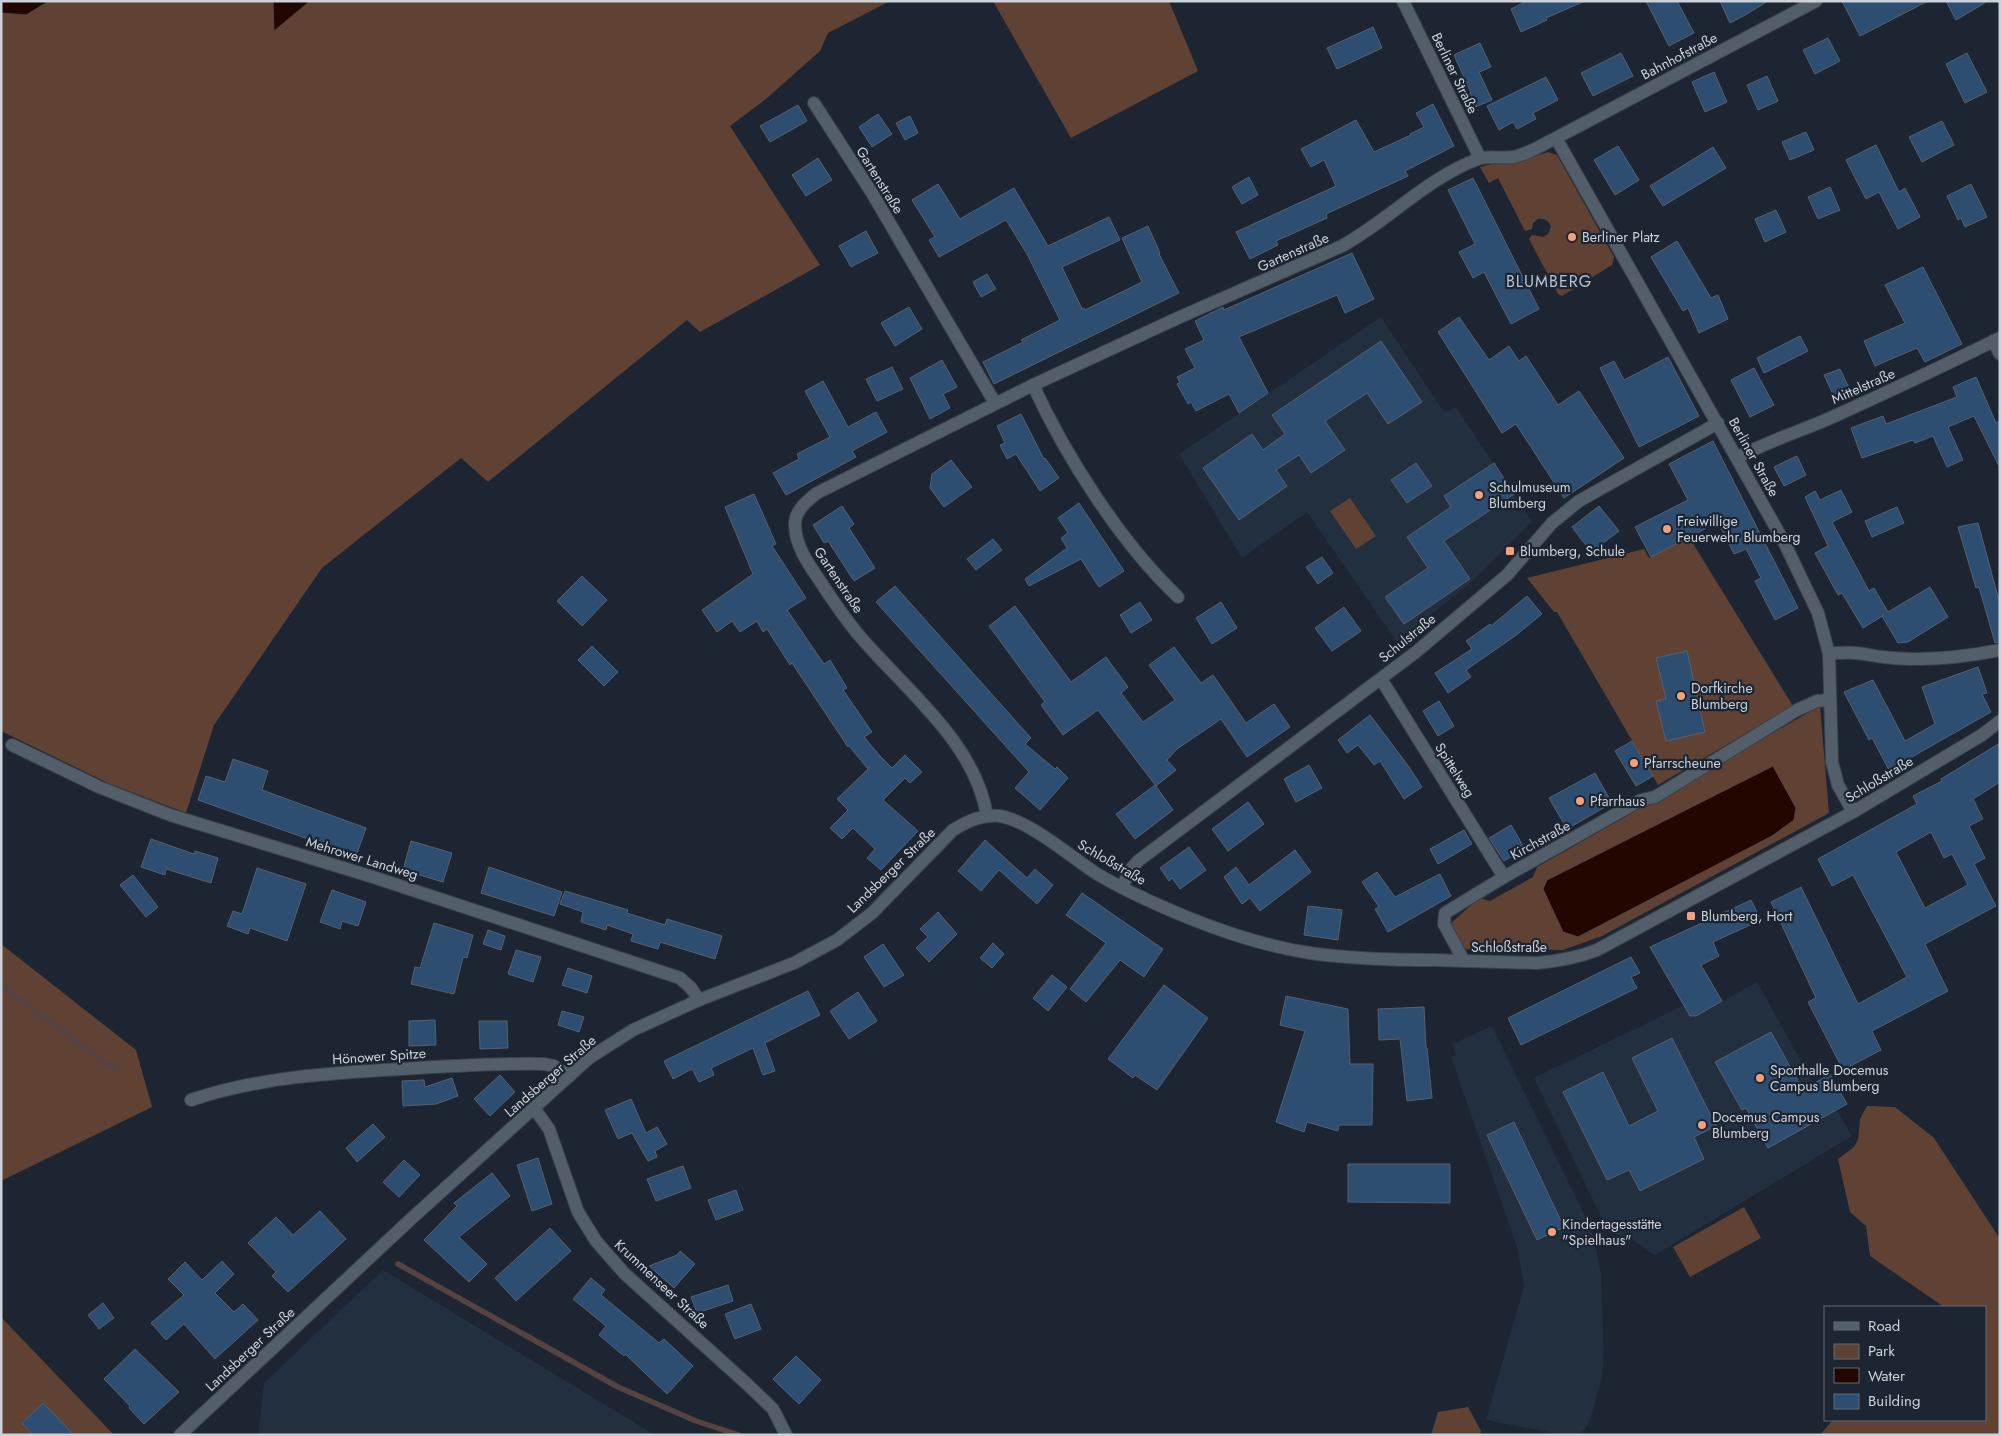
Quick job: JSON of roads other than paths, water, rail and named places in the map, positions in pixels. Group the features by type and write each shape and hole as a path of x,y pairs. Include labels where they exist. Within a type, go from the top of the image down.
{"street":[{"name":"Berliner Straße","path":"1403,1 1480,158"},
{"name":"Bahnhofstraße","path":"1556,138 1816,1"},
{"name":"Gartenstraße","path":"814,103 872,193 995,404"},
{"name":"Berliner Straße","path":"1556,138 1784,542 1818,613 1828,654 1832,762 1838,785 1853,812"},
{"name":"Gartenstraße","path":"987,816 977,780 964,755 950,735 838,609 805,559 794,524 801,506 818,493 1033,385 1180,317 1342,246 1361,236 1415,194 1480,158 1514,157 1556,138"},
{"path":"1997,339 2000,354"},
{"name":"Mittelstraße","path":"1737,458 1756,448 1825,420 1935,371 1997,339"},
{"path":"1033,385 1076,466 1153,574 1178,597"},
{"name":"Schulstraße","path":"1122,887 1131,869 1138,861 1416,652 1507,575 1552,523 1579,501 1718,423"},
{"path":"1828,654 1846,651 1891,658 1921,659 1955,658 2000,650"},
{"name":"Spittelweg","path":"1381,679 1504,877"},
{"name":"Kirchstraße","path":"1464,961 1444,924 1445,913 1504,877 1642,800 1655,797 1797,710 1816,701 1829,700"},
{"name":"Schloßstraße","path":"987,816 1000,816 1027,827 1099,875 1197,923 1282,947 1310,953 1370,960 1537,963 1560,961 1590,953 1853,812 1982,735 2000,721"},
{"name":"Mehrower Landweg","path":"12,746 99,787 170,815 373,877 680,978 691,988 698,1000"},
{"name":"Landsberger Straße","path":"180,1435 411,1219 589,1058 633,1030 698,1000 794,963 837,940 872,913 953,830 966,822 987,816"},
{"name":"Hönower Spitze","path":"191,1100 251,1083 363,1071 544,1064 554,1066 570,1076"},
{"name":"Krummenseer Straße","path":"534,1108 549,1129 578,1212 596,1241 624,1273 773,1410 786,1435"}],"water":[{"path":"1,1 49,1 26,15 1,13"},
{"path":"273,1 310,1 274,31"},
{"path":"1773,766 1796,808 1794,820 1772,836 1578,937 1563,932 1543,889 1547,880"}],"waterway":[{"path":"1,986 116,1070"},
{"path":"398,1264 618,1387 696,1421 739,1435"}],"place":[{"name":"Berliner Platz","path":"1572,237"},
{"name":"Schulmuseum Blumberg","path":"1479,495"},
{"name":"Freiwillige Feuerwehr Blumberg","path":"1667,529"},
{"name":"Blumberg, Schule","path":"1510,551"},
{"name":"Dorfkirche Blumberg","path":"1681,696"},
{"name":"Pfarrscheune","path":"1634,763"},
{"name":"Pfarrhaus","path":"1580,801"},
{"name":"Blumberg, Hort","path":"1691,916"},
{"name":"Sporthalle Docemus Campus Blumberg","path":"1760,1078"},
{"name":"Docemus Campus Blumberg","path":"1702,1125"},
{"name":"Kindertagesstätte \"Spielhaus\"","path":"1552,1232"}],"district":[{"name":"BLUMBERG","path":"1549,281"}]}
